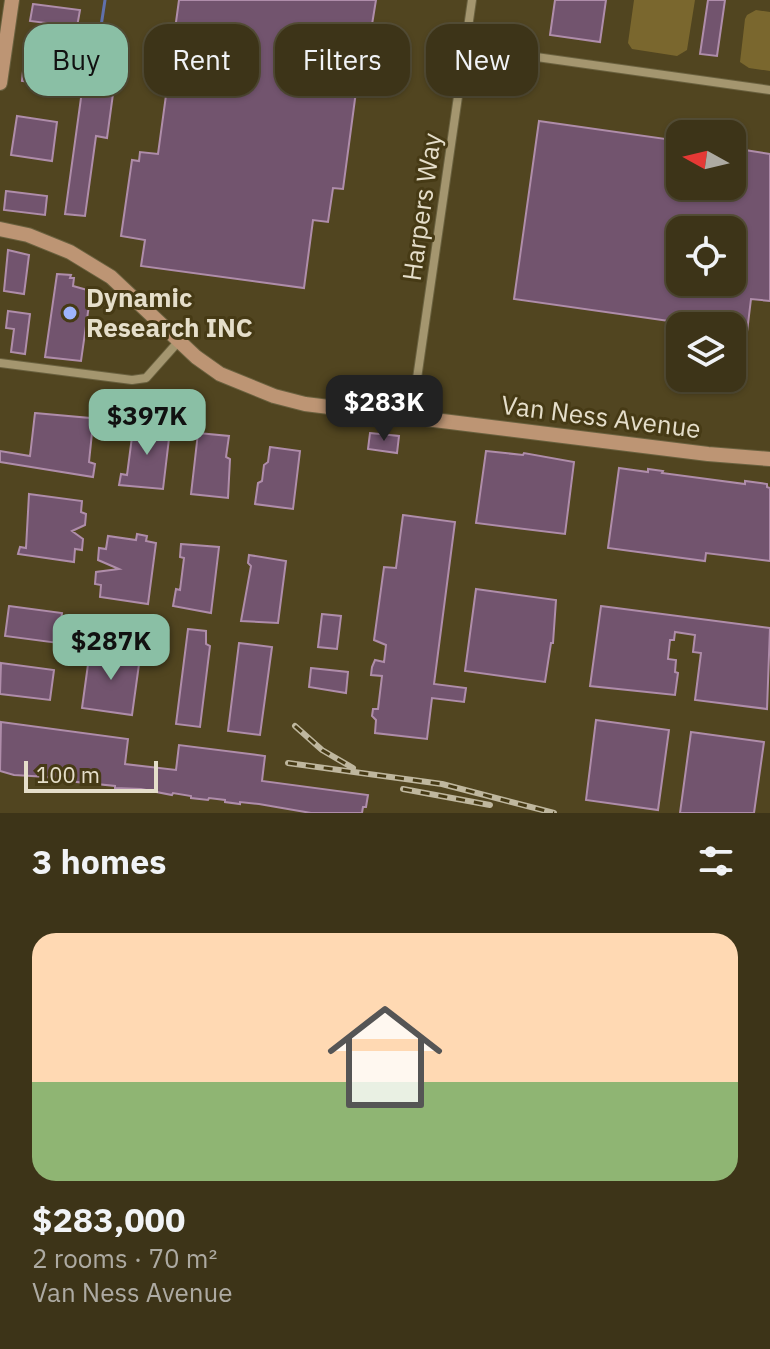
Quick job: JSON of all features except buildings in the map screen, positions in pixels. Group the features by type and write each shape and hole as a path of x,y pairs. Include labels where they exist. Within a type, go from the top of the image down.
{"main road":[{"path":"0,83 12,0"},
{"name":"Van Ness Avenue","path":"0,229 28,235 70,252 111,277 178,342 220,374 274,396 305,404 770,459"}],"street":[{"name":"Harpers Way","path":"468,24 472,0"},
{"path":"538,57 770,90"},
{"name":"Harpers Way","path":"418,418 413,406 458,96"},
{"path":"0,363 132,380 146,378 178,342"}],"shaded area":[{"path":"634,0 695,0 687,50 677,56 632,49 628,43"},
{"path":"756,10 770,12 770,71 749,68 740,62 745,19"}],"waterway":[{"path":"101,24 105,0"}],"railway":[{"path":"295,726 322,750 353,768"},
{"path":"288,763 442,784 554,813"},
{"path":"403,789 490,805"}],"place":[{"name":"Dynamic Research INC","path":"70,313"}]}
